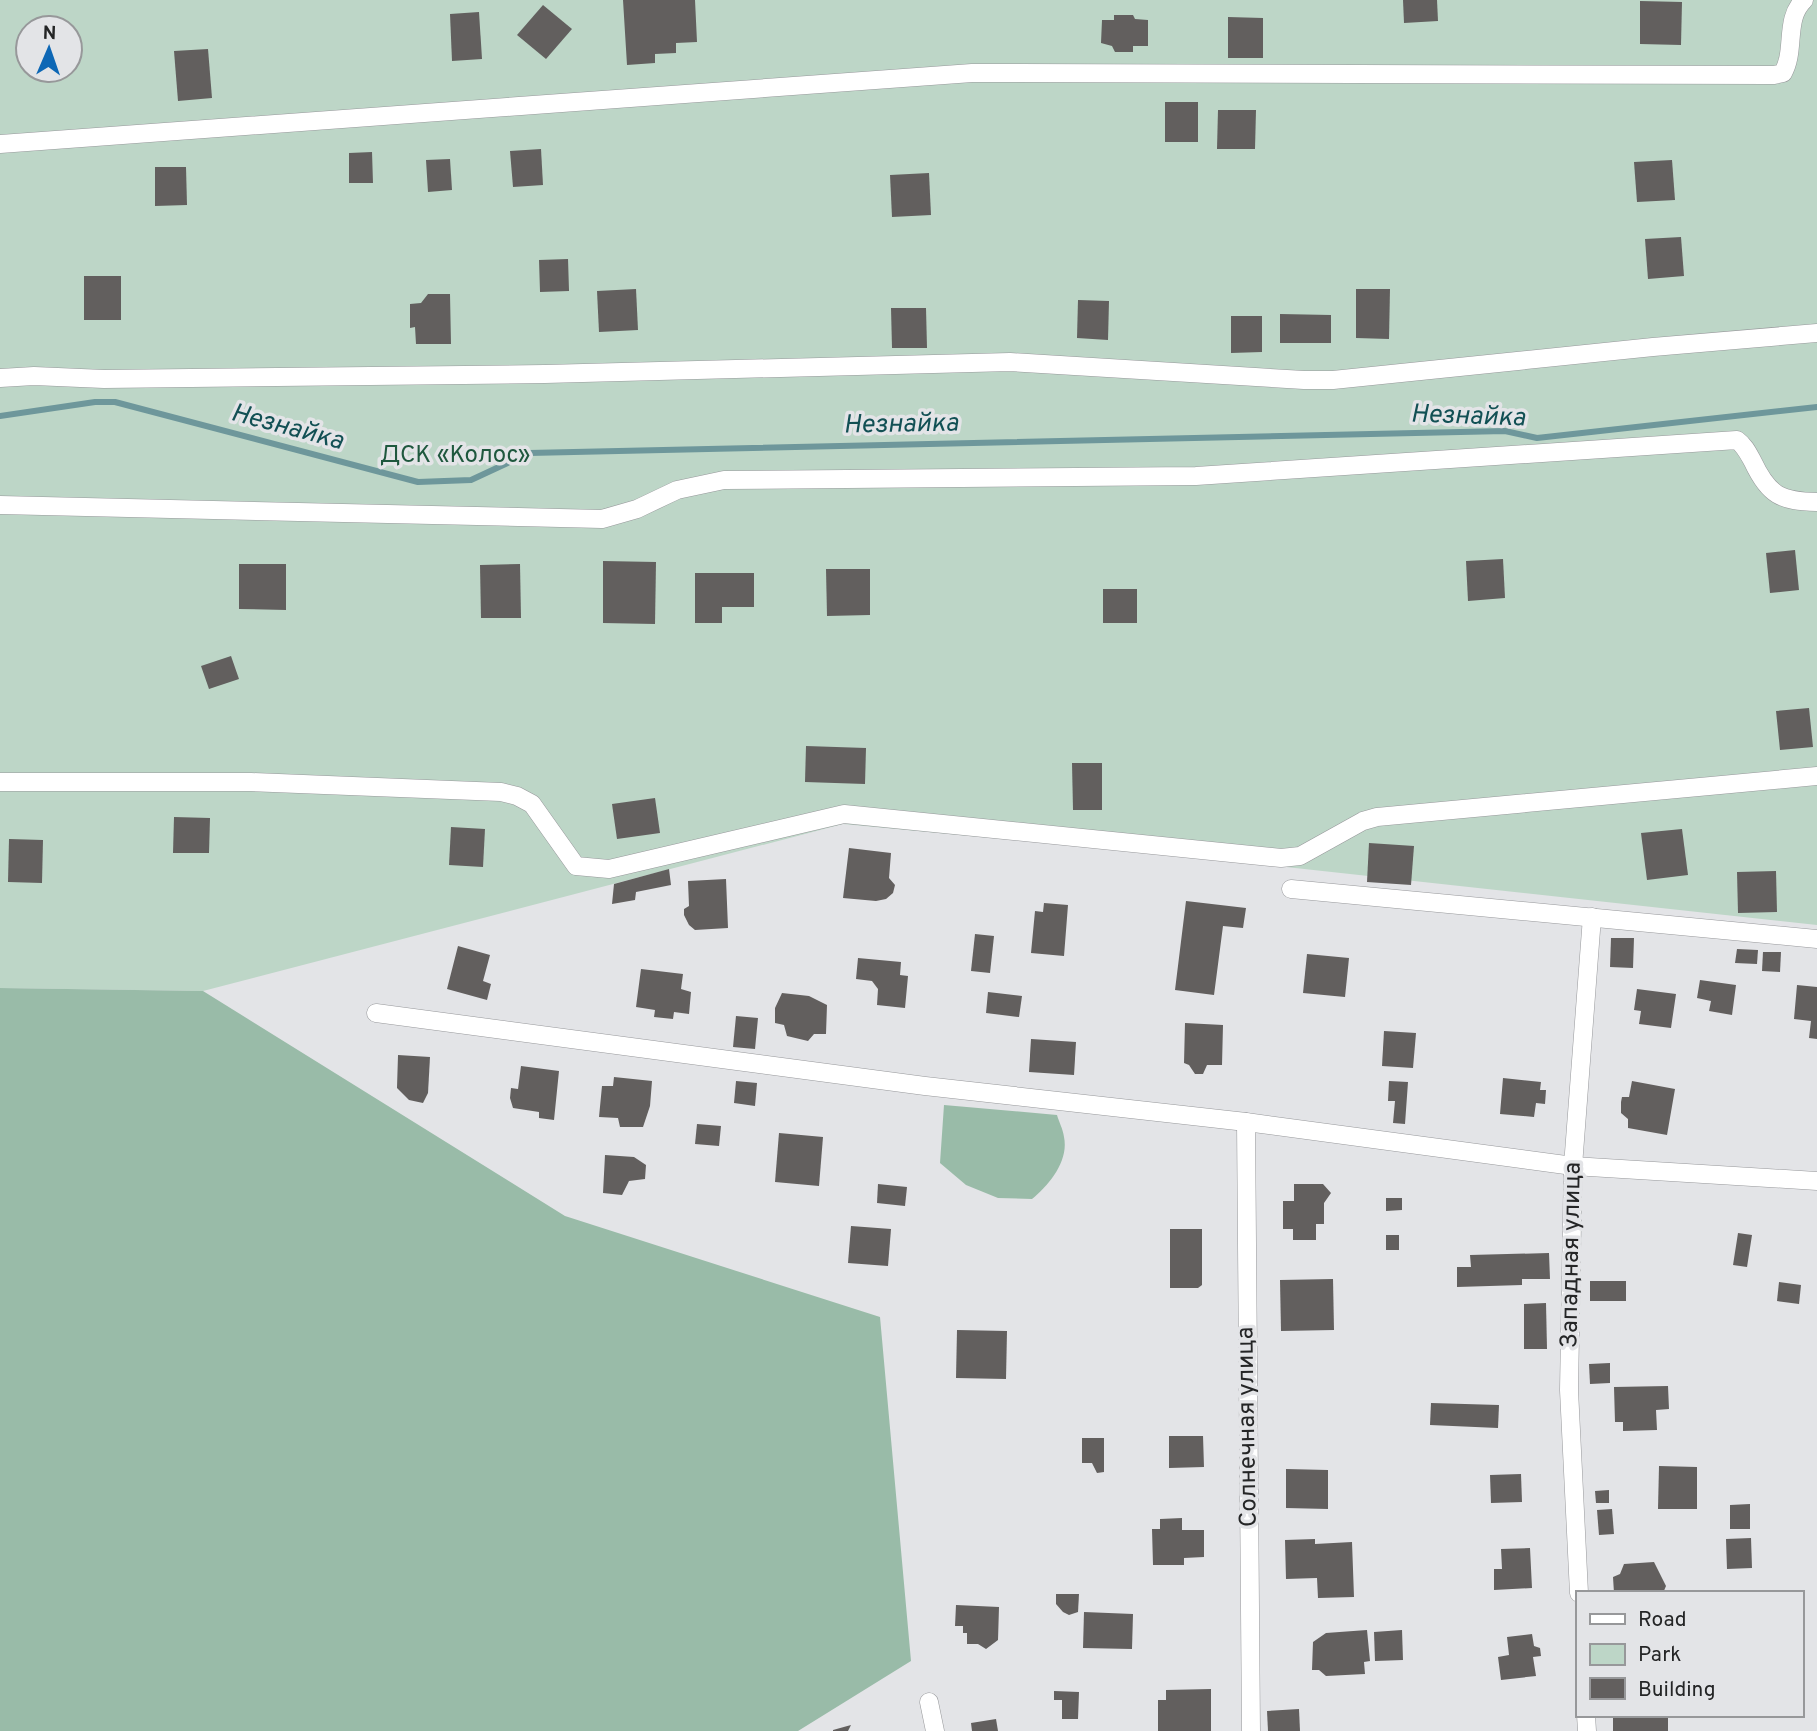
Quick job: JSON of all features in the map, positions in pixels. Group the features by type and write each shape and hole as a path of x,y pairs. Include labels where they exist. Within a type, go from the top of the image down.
{"street":[{"path":"0,144 972,73 1774,75 1783,73 1788,64 1792,18 1804,0"},
{"path":"0,378 545,374 1010,362 1333,380 1817,333"},
{"path":"0,505 602,519 638,509 677,490 724,480 1196,476 1737,440 1744,445 1760,478 1773,491 1790,501 1817,502"},
{"path":"0,782 251,782 501,792 532,804 576,866 609,869 844,814 1292,858 1363,821 1377,817 1817,776"},
{"path":"1291,888 1817,939"},
{"name":"Западная улица","path":"1579,1591 1569,1390 1573,1166 1592,918"},
{"path":"376,1013 925,1086 1245,1122 1573,1166 1817,1181"},
{"name":"Солнечная улица","path":"1245,1122 1251,1731"},
{"path":"929,1702 935,1731"}],"green space":[{"name":"ДСК «Колос»","path":"0,0 1817,0 1817,925 1203,858 843,824 203,991 0,988"},
{"path":"0,988 203,991 565,1216 880,1317 911,1661 798,1731 0,1731"},
{"path":"944,1105 1057,1115 1065,1146 1061,1163 1045,1187 1032,1199 998,1198 966,1185 940,1163"}],"building":[{"path":"623,0 695,0 697,42 676,43 676,53 655,54 655,63 627,65"},
{"path":"1403,0 1437,0 1438,21 1404,23"},
{"path":"1640,1 1682,2 1681,45 1640,44"},
{"path":"543,5 572,29 546,59 517,35"},
{"path":"479,12 482,59 452,61 450,14"},
{"path":"1114,15 1133,15 1135,19 1148,20 1148,46 1133,46 1133,52 1115,52 1112,46 1101,43 1102,20 1114,20"},
{"path":"1228,17 1263,18 1263,58 1228,58"},
{"path":"208,49 212,98 178,101 174,51"},
{"path":"1165,102 1198,102 1198,142 1165,142"},
{"path":"1218,110 1256,110 1255,149 1217,149"},
{"path":"541,149 543,185 513,187 510,151"},
{"path":"372,152 373,183 349,183 349,153"},
{"path":"450,159 452,190 428,192 426,160"},
{"path":"1672,160 1675,200 1637,202 1634,162"},
{"path":"155,167 186,167 187,205 155,206"},
{"path":"929,173 931,215 892,217 890,175"},
{"path":"1681,237 1684,276 1648,279 1645,239"},
{"path":"568,259 569,291 540,292 539,260"},
{"path":"84,276 121,276 121,320 84,320"},
{"path":"636,289 638,330 599,332 597,291"},
{"path":"1356,289 1390,289 1389,339 1356,338"},
{"path":"428,294 450,294 451,344 416,344 415,327 410,328 410,304 421,303"},
{"path":"1078,300 1109,301 1108,340 1077,338"},
{"path":"891,308 926,308 927,348 892,348"},
{"path":"1280,314 1331,315 1331,343 1280,343"},
{"path":"1231,316 1262,316 1262,352 1231,353"},
{"path":"1795,550 1799,590 1770,593 1766,553"},
{"path":"1503,559 1505,598 1468,601 1466,561"},
{"path":"603,561 656,562 655,624 603,623"},
{"path":"239,564 286,564 286,610 239,609"},
{"path":"520,564 521,618 481,618 480,565"},
{"path":"826,569 870,569 870,615 827,616"},
{"path":"695,573 754,573 754,607 722,607 722,623 695,623"},
{"path":"1103,589 1137,589 1137,623 1103,623"},
{"path":"231,656 239,679 209,689 201,666"},
{"path":"1809,708 1813,747 1780,750 1776,711"},
{"path":"806,746 866,748 865,784 805,782"},
{"path":"1072,763 1102,763 1102,810 1073,810"},
{"path":"655,798 660,833 617,839 612,804"},
{"path":"174,817 210,818 209,853 173,853"},
{"path":"451,827 485,829 483,867 449,865"},
{"path":"1682,829 1688,875 1647,880 1641,833"},
{"path":"9,839 43,840 42,883 8,882"},
{"path":"1369,843 1414,846 1411,885 1367,882"},
{"path":"849,848 891,853 889,878 895,885 893,893 886,899 876,901 843,898"},
{"path":"669,869 671,885 636,892 635,900 612,904 614,884"},
{"path":"1776,871 1777,912 1738,913 1737,872"},
{"path":"726,879 728,928 695,930 684,915 684,909 689,906 688,881"},
{"path":"1186,901 1246,908 1243,928 1223,926 1214,995 1175,990"},
{"path":"1044,903 1068,905 1064,956 1031,953 1035,911 1043,912"},
{"path":"975,934 994,936 990,973 971,971"},
{"path":"1611,938 1634,938 1633,968 1610,967"},
{"path":"458,946 490,955 483,981 491,984 487,1000 447,989"},
{"path":"1737,949 1758,950 1757,964 1735,963"},
{"path":"1763,952 1781,952 1780,972 1762,971"},
{"path":"1307,954 1349,958 1345,997 1303,993"},
{"path":"858,958 901,962 900,975 908,976 905,1008 877,1005 878,989 872,981 856,979"},
{"path":"641,969 683,974 681,989 691,992 689,1014 674,1012 673,1019 654,1017 655,1010 636,1007"},
{"path":"1700,980 1736,985 1732,1015 1709,1011 1711,1001 1697,998"},
{"path":"1797,985 1817,987 1817,1039 1809,1038 1811,1021 1794,1019"},
{"path":"1637,989 1676,994 1671,1028 1639,1024 1641,1011 1634,1010"},
{"path":"988,992 1022,996 1019,1017 986,1013"},
{"path":"782,993 809,996 827,1005 826,1034 814,1034 808,1041 787,1036 784,1025 775,1023 775,1008"},
{"path":"736,1016 758,1018 755,1049 733,1047"},
{"path":"1185,1023 1223,1025 1222,1065 1207,1065 1203,1074 1195,1074 1189,1065 1184,1063"},
{"path":"1384,1031 1416,1033 1413,1068 1382,1066"},
{"path":"1031,1039 1076,1042 1074,1075 1029,1072"},
{"path":"398,1055 430,1057 428,1093 423,1103 409,1100 397,1088"},
{"path":"521,1066 559,1071 554,1120 539,1118 539,1112 513,1108 511,1088 518,1089"},
{"path":"614,1077 652,1081 650,1106 643,1127 620,1127 618,1118 599,1117 602,1086 613,1086"},
{"path":"1503,1078 1541,1082 1540,1090 1546,1090 1545,1104 1536,1103 1534,1117 1500,1114"},
{"path":"736,1081 757,1083 755,1106 734,1103"},
{"path":"1389,1081 1408,1082 1405,1124 1393,1123 1395,1101 1388,1101"},
{"path":"1632,1081 1675,1089 1667,1135 1628,1128 1628,1119 1621,1113 1621,1102 1622,1097 1629,1097"},
{"path":"697,1124 721,1126 719,1146 695,1144"},
{"path":"779,1133 823,1137 819,1186 775,1182"},
{"path":"605,1155 634,1157 646,1165 645,1179 629,1181 622,1195 603,1193"},
{"path":"878,1184 907,1187 905,1206 877,1203"},
{"path":"1294,1184 1323,1184 1331,1193 1324,1203 1324,1224 1316,1224 1316,1240 1293,1240 1293,1229 1283,1229 1283,1201 1294,1201"},
{"path":"1386,1198 1402,1198 1402,1210 1386,1211"},
{"path":"851,1226 891,1229 888,1266 848,1263"},
{"path":"1170,1229 1202,1229 1202,1285 1198,1288 1170,1288"},
{"path":"1738,1233 1752,1235 1747,1267 1733,1265"},
{"path":"1386,1235 1399,1235 1399,1250 1386,1250"},
{"path":"1549,1253 1550,1279 1522,1279 1522,1285 1457,1287 1457,1267 1471,1267 1470,1255"},
{"path":"1333,1279 1334,1330 1281,1331 1280,1280"},
{"path":"1590,1281 1626,1281 1626,1301 1590,1301"},
{"path":"1779,1282 1801,1285 1799,1304 1777,1301"},
{"path":"1546,1303 1547,1349 1524,1349 1524,1304"},
{"path":"957,1330 1007,1331 1006,1379 956,1378"},
{"path":"1610,1363 1610,1383 1590,1384 1589,1364"},
{"path":"1668,1386 1669,1409 1656,1410 1657,1430 1623,1431 1623,1422 1615,1422 1614,1387"},
{"path":"1431,1403 1499,1405 1498,1428 1430,1425"},
{"path":"1169,1436 1203,1436 1204,1467 1169,1468"},
{"path":"1082,1438 1104,1438 1104,1472 1097,1473 1092,1463 1082,1463"},
{"path":"1659,1466 1697,1467 1697,1509 1658,1509"},
{"path":"1286,1469 1328,1470 1328,1509 1286,1508"},
{"path":"1521,1474 1522,1502 1491,1503 1490,1475"},
{"path":"1609,1490 1609,1503 1596,1503 1595,1491"},
{"path":"1750,1504 1750,1529 1730,1529 1730,1505"},
{"path":"1612,1509 1614,1534 1599,1535 1597,1510"},
{"path":"1182,1518 1182,1530 1204,1530 1204,1557 1184,1558 1184,1565 1153,1565 1152,1529 1160,1529 1160,1519"},
{"path":"1751,1538 1752,1568 1727,1569 1726,1539"},
{"path":"1315,1539 1315,1544 1352,1542 1354,1597 1318,1598 1317,1578 1286,1579 1285,1540"},
{"path":"1530,1548 1532,1588 1494,1590 1494,1569 1502,1569 1501,1549"},
{"path":"1654,1562 1666,1586 1664,1591 1614,1591 1613,1577 1620,1574 1624,1564"},
{"path":"1056,1594 1079,1594 1078,1612 1069,1615 1063,1612 1056,1604"},
{"path":"956,1605 999,1607 998,1640 986,1649 978,1644 967,1644 967,1633 963,1633 963,1626 955,1626"},
{"path":"1084,1612 1133,1614 1132,1649 1083,1648"},
{"path":"1367,1630 1370,1661 1364,1662 1365,1674 1326,1676 1319,1670 1312,1670 1313,1642 1326,1633"},
{"path":"1402,1630 1403,1660 1375,1661 1374,1632"},
{"path":"1532,1634 1534,1646 1540,1648 1541,1656 1533,1657 1536,1676 1501,1680 1498,1657 1509,1655 1507,1637"},
{"path":"1211,1689 1211,1731 1158,1731 1158,1700 1166,1700 1166,1690"},
{"path":"1054,1691 1079,1692 1078,1719 1062,1719 1062,1700 1054,1700"},
{"path":"1299,1709 1300,1731 1268,1731 1267,1711"},
{"path":"1613,1717 1668,1717 1668,1731 1613,1731"},
{"path":"996,1719 998,1731 972,1731 971,1723"},
{"path":"851,1725 848,1731 833,1731 833,1730"}],"waterway":[{"name":"Незнайка","path":"0,416 95,402 115,402 418,482 471,480 529,453 1505,431 1537,438 1817,407"}]}
